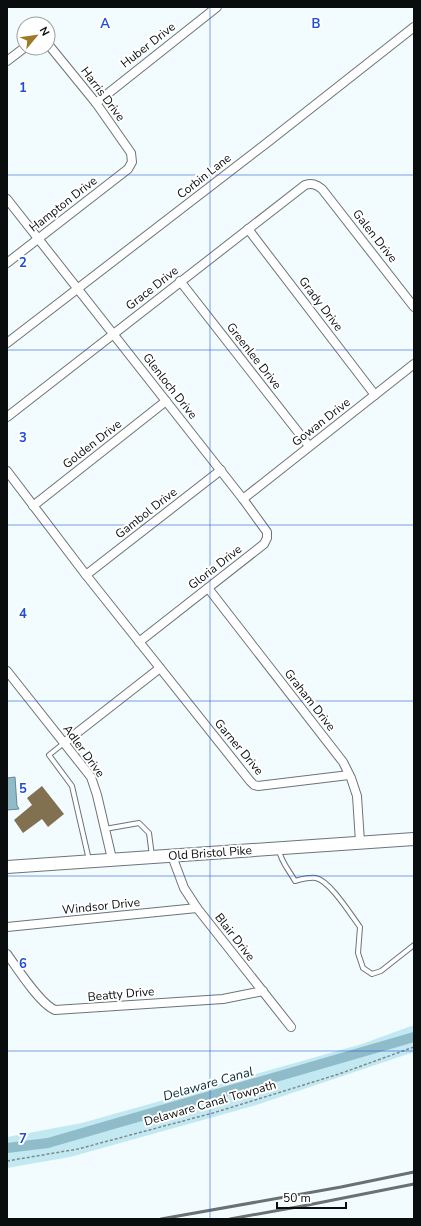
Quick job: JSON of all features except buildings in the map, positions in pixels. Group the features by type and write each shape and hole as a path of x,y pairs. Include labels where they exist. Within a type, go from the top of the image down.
{"main road":[{"name":"Old Bristol Pike","path":"7,867 414,839"}],"street":[{"name":"Huber Drive","path":"96,103 217,7"},
{"name":"Corbin Lane","path":"7,342 268,142 414,27"},
{"path":"7,61 16,54"},
{"name":"Harris Drive","path":"56,54 96,103 131,152 132,162"},
{"name":"Hampton Drive","path":"7,263 128,169 132,162"},
{"name":"Grace Drive","path":"7,417 305,185 314,184"},
{"name":"Galen Drive","path":"314,184 322,189 414,307"},
{"name":"Glenloch Drive","path":"7,199 243,499"},
{"name":"Grady Drive","path":"248,229 375,395"},
{"name":"Greenlee Drive","path":"180,281 309,446"},
{"name":"Gowan Drive","path":"243,499 414,364"},
{"name":"Golden Drive","path":"33,506 166,401"},
{"name":"Gambol Drive","path":"86,574 220,470"},
{"path":"7,472 33,506"},
{"name":"Gloria Drive","path":"139,642 264,544 267,538 266,529 243,499"},
{"name":"Garner Drive","path":"33,506 250,782 258,786 349,774"},
{"name":"Graham Drive","path":"208,588 343,762 357,796 360,842"},
{"path":"64,743 160,668"},
{"name":"Adler Drive","path":"9,676 91,777 112,859"},
{"name":"Blair Drive","path":"172,856 184,888 197,908 291,1027"},
{"name":"Windsor Drive","path":"7,927 197,908"},
{"name":"Beatty Drive","path":"7,954 27,983 50,1008 55,1010 223,999 263,991"}],"lane":[{"path":"64,743 49,755 72,786 90,861"},
{"path":"105,829 138,823 149,833 152,857"},
{"path":"278,848 280,859 289,870 295,881 306,878 318,878 334,891 360,927 358,953 363,968 372,974 382,971 414,945"}],"path":[{"name":"Delaware Canal Towpath","path":"7,1161 78,1149 213,1113 339,1074 414,1047"}],"shaded area":[{"path":"15,777 17,806 19,809 7,810 7,778"},
{"path":"414,1025 414,1052 253,1106 70,1157 7,1168 7,1137 82,1123 362,1044"}],"waterway":[{"name":"Delaware Canal","path":"7,1148 48,1143 414,1037"}],"railway":[{"path":"161,1219 341,1187 414,1172"},
{"path":"230,1219 414,1184"}]}
